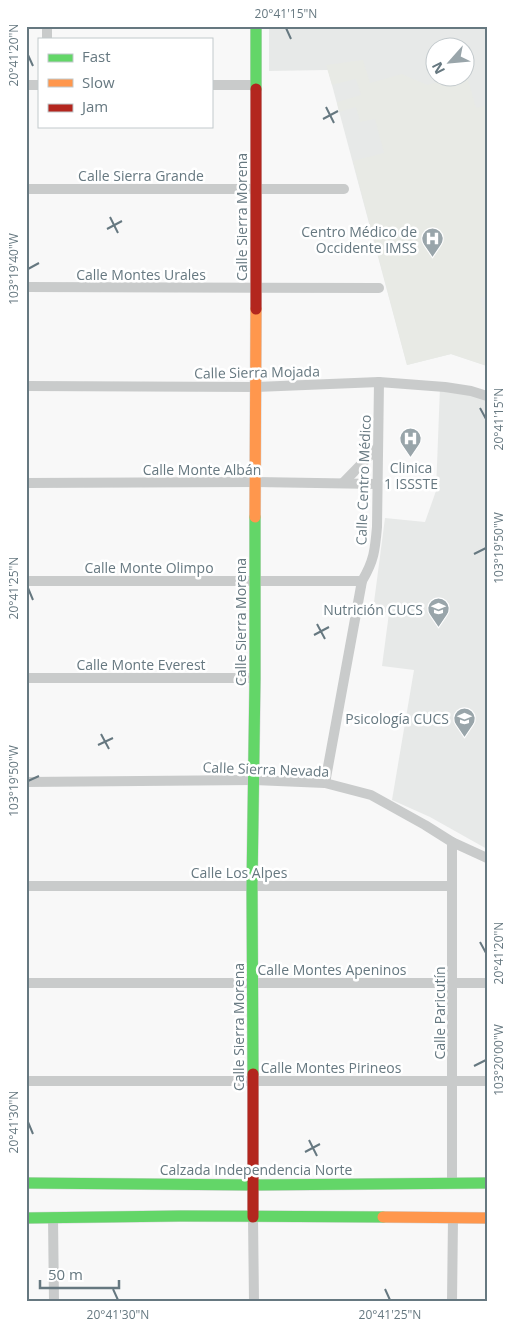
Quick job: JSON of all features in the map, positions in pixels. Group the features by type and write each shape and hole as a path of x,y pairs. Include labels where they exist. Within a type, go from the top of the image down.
{"street":[{"name":"Calle Sierra Morena","path":"253,1217 252,886 256,678 256,26"},
{"path":"212,85 256,85"},
{"name":"Calle Sierra Grande","path":"26,189 344,189"},
{"name":"Calle Montes Urales","path":"26,287 379,288"},
{"name":"Calle Sierra Mojada","path":"26,386 256,387 379,382 445,387 471,391 487,396"},
{"name":"Calle Centro Médico","path":"325,783 362,581 371,566 375,551 379,382"},
{"path":"343,483 378,447"},
{"name":"Calle Monte Albán","path":"26,483 256,482 377,484"},
{"name":"Calle Monte Olimpo","path":"26,581 362,581"},
{"name":"Calle Monte Everest","path":"26,678 256,678"},
{"name":"Calle Sierra Nevada","path":"26,782 254,780 325,783 371,795 452,842 487,858"},
{"name":"Calle Paricutín","path":"452,842 452,1183"},
{"name":"Calle Los Alpes","path":"26,886 452,886"},
{"name":"Calle Montes Apeninos","path":"26,983 487,982"},
{"name":"Calle Montes Pirineos","path":"26,1081 487,1081"},
{"name":"Calzada Independencia Norte","path":"26,1183 254,1185 487,1183"},
{"path":"253,1217 254,1302"},
{"path":"26,1218 487,1218"},
{"path":"53,1218 54,1302"},
{"path":"452,1302 453,1218"}],"shaded area":[{"name":"Centro Médico de Occidente IMSS","path":"269,26 487,26 487,366 451,354 407,365 328,70 269,71"},
{"name":"Centro Médico de Occidente IMSS","path":"363,60 370,83 402,74 426,85 426,88 470,88 476,108 487,105 487,296 480,298 487,321 487,366 451,354 407,365 353,161 384,153 375,119 360,122 356,107 339,112 337,102 361,95 356,79 332,85 326,65"},
{"path":"440,387 487,394 487,849 430,817 392,800 414,670 382,666 389,613 373,610 385,518 425,522 436,491"}],"traffic: fast":[{"path":"256,26 256,89"},
{"path":"253,1074 252,886 255,517"},
{"path":"26,1183 254,1185 487,1183"},
{"path":"26,1218 180,1216 383,1217"}],"traffic: slow":[{"path":"255,517 256,309"},
{"path":"383,1217 487,1218"}],"traffic: jam":[{"path":"256,89 256,309"},
{"path":"253,1074 253,1217"}],"place":[{"name":"Centro Médico de Occidente IMSS","path":"433,258"},
{"name":"Clinica 1 ISSSTE","path":"411,458"},
{"name":"Nutrición CUCS","path":"439,628"},
{"name":"Psicología CUCS","path":"465,737"}]}
